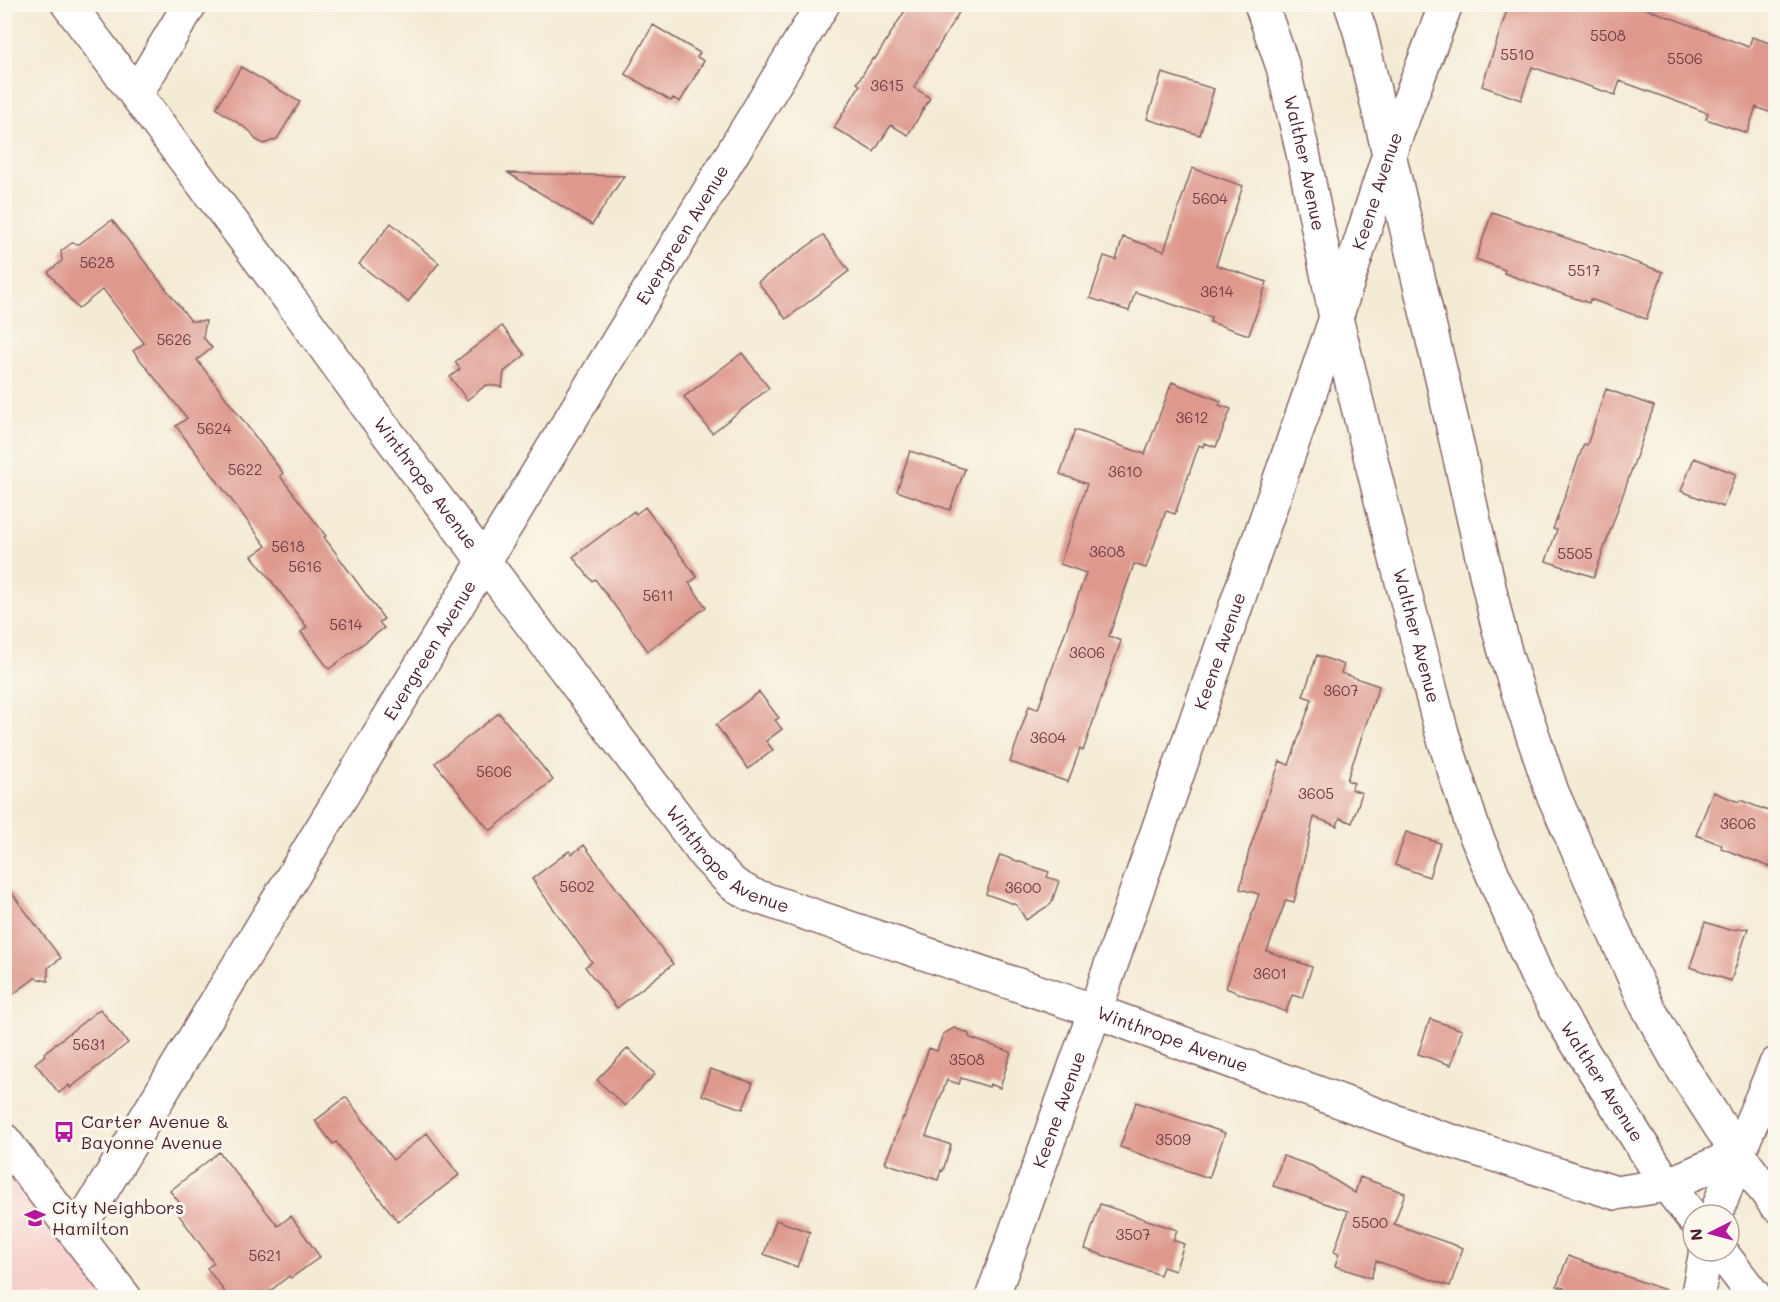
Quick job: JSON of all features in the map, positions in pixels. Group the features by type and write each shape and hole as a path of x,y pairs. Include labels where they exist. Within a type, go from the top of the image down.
{"street":[{"name":"Winthrope Avenue","path":"68,4 483,561 706,856 733,884 762,898 1095,1011 1432,1135 1616,1193 1667,1185 1738,1154"},
{"path":"136,94 190,4"},
{"name":"Evergreen Avenue","path":"76,1233 823,4"},
{"name":"Walther Avenue","path":"1261,4 1283,67 1303,153 1336,318 1390,536 1442,733 1474,831 1536,974 1567,1028 1667,1185 1681,1203"},
{"path":"1351,4 1360,31 1496,618 1552,792 1646,1004 1679,1063 1738,1154 1776,1204"},
{"name":"Keene Avenue","path":"992,1298 1095,1011 1336,318 1388,157 1446,4"},
{"path":"1720,1203 1738,1154 1776,1064"},
{"path":"4,1140 125,1298"},
{"path":"1697,1298 1704,1263"},
{"path":"1729,1263 1756,1298"}],"shaded area":[{"name":"City Neighbors Hamilton","path":"5,1138 125,1297 5,1297"}],"building":[{"path":"909,4 964,4 914,87 930,98 908,135 891,125 874,152 834,128 860,85 857,83 873,58 875,59"},
{"path":"1509,4 1634,4 1749,47 1752,37 1776,45 1776,115 1756,107 1747,133 1706,119 1708,113 1620,81 1615,95 1532,67 1521,100 1482,86"},
{"path":"653,25 700,53 697,57 704,61 680,102 673,98 671,101 625,74"},
{"path":"241,67 300,102 277,139 264,144 216,108"},
{"path":"1162,73 1214,89 1200,135 1147,119"},
{"path":"1192,168 1243,186 1216,265 1267,282 1249,335 1210,322 1211,317 1135,292 1129,311 1090,298 1104,256 1116,260 1123,237 1164,251"},
{"path":"508,173 624,176 592,225"},
{"path":"1492,212 1663,272 1646,319 1590,299 1589,303 1534,284 1476,259"},
{"path":"112,220 191,321 206,321 203,337 212,348 197,360 283,473 280,476 326,536 324,537 384,619 379,622 384,628 329,669 301,632 307,627 252,556 266,546 176,426 187,418 133,351 144,343 103,289 78,309 48,272 62,261 61,251 72,243 79,244"},
{"path":"391,223 439,263 408,302 359,264"},
{"path":"823,235 849,271 786,319 758,282"},
{"path":"502,326 525,355 504,372 502,387 486,385 467,400 450,377 460,369 455,362"},
{"path":"742,353 769,388 712,433 684,397"},
{"path":"1172,382 1221,401 1219,405 1231,409 1216,447 1204,443 1203,447 1199,445 1175,514 1166,511 1146,568 1134,564 1109,636 1121,641 1083,751 1080,749 1068,782 1010,762 1029,706 1038,709 1086,573 1060,564 1087,484 1060,474 1075,430 1145,454"},
{"path":"1606,389 1654,406 1594,577 1546,561 1557,530 1553,529 1584,444 1587,445"},
{"path":"910,451 965,469 950,510 897,491"},
{"path":"1694,458 1736,474 1723,507 1681,491"},
{"path":"645,507 697,577 689,583 706,607 648,651 595,579 592,581 573,557 634,511 636,514"},
{"path":"1317,655 1344,665 1341,673 1379,686 1347,780 1354,783 1351,789 1362,793 1352,823 1340,818 1337,826 1314,817 1294,902 1286,900 1267,951 1312,967 1302,998 1292,995 1286,1012 1226,988 1259,894 1240,889 1249,851 1280,761 1289,765 1312,699 1303,696"},
{"path":"759,692 779,718 775,720 782,729 766,741 773,750 748,769 716,725"},
{"path":"499,713 553,780 490,831 435,763"},
{"path":"1713,792 1776,814 1776,866 1771,864 1770,867 1721,848 1722,845 1696,835"},
{"path":"1406,832 1440,843 1429,877 1395,865"},
{"path":"584,845 673,964 617,1008 585,967 592,962 532,879 569,851 572,854"},
{"path":"1000,855 1049,872 1047,877 1059,881 1051,904 1026,920 1017,905 986,894"},
{"path":"4,883 61,958 48,968 48,981 35,978 4,1001"},
{"path":"1705,922 1729,930 1748,928 1731,981 1690,967"},
{"path":"100,1009 128,1043 70,1088 69,1085 59,1093 35,1063 45,1055 44,1053"},
{"path":"1430,1019 1462,1030 1451,1065 1418,1054"},
{"path":"954,1028 968,1033 970,1038 1011,1052 1000,1088 961,1078 959,1084 947,1080 926,1136 951,1145 938,1180 885,1163 929,1048 937,1051 943,1034"},
{"path":"628,1048 655,1074 625,1106 597,1080"},
{"path":"710,1069 753,1083 743,1109 702,1095"},
{"path":"346,1097 393,1160 427,1133 459,1175 398,1222 336,1142 333,1144 315,1121"},
{"path":"1136,1102 1225,1133 1209,1178 1120,1147"},
{"path":"219,1152 278,1226 291,1216 320,1257 291,1278 289,1276 261,1298 229,1298 207,1268 214,1263 173,1207 179,1202 170,1191"},
{"path":"1283,1156 1312,1166 1355,1193 1360,1177 1405,1193 1394,1224 1463,1248 1450,1286 1376,1261 1371,1278 1335,1266 1339,1254 1334,1252 1348,1211 1273,1186"},
{"path":"1100,1204 1177,1230 1173,1240 1184,1244 1175,1271 1163,1267 1160,1275 1085,1249"},
{"path":"776,1220 810,1232 797,1267 764,1254"},
{"path":"1568,1256 1674,1293 1674,1298 1561,1298 1564,1288 1557,1286"}],"place":[{"name":"Carter Avenue & Bayonne Avenue","path":"64,1132"},
{"name":"City Neighbors Hamilton","path":"35,1218"}]}
